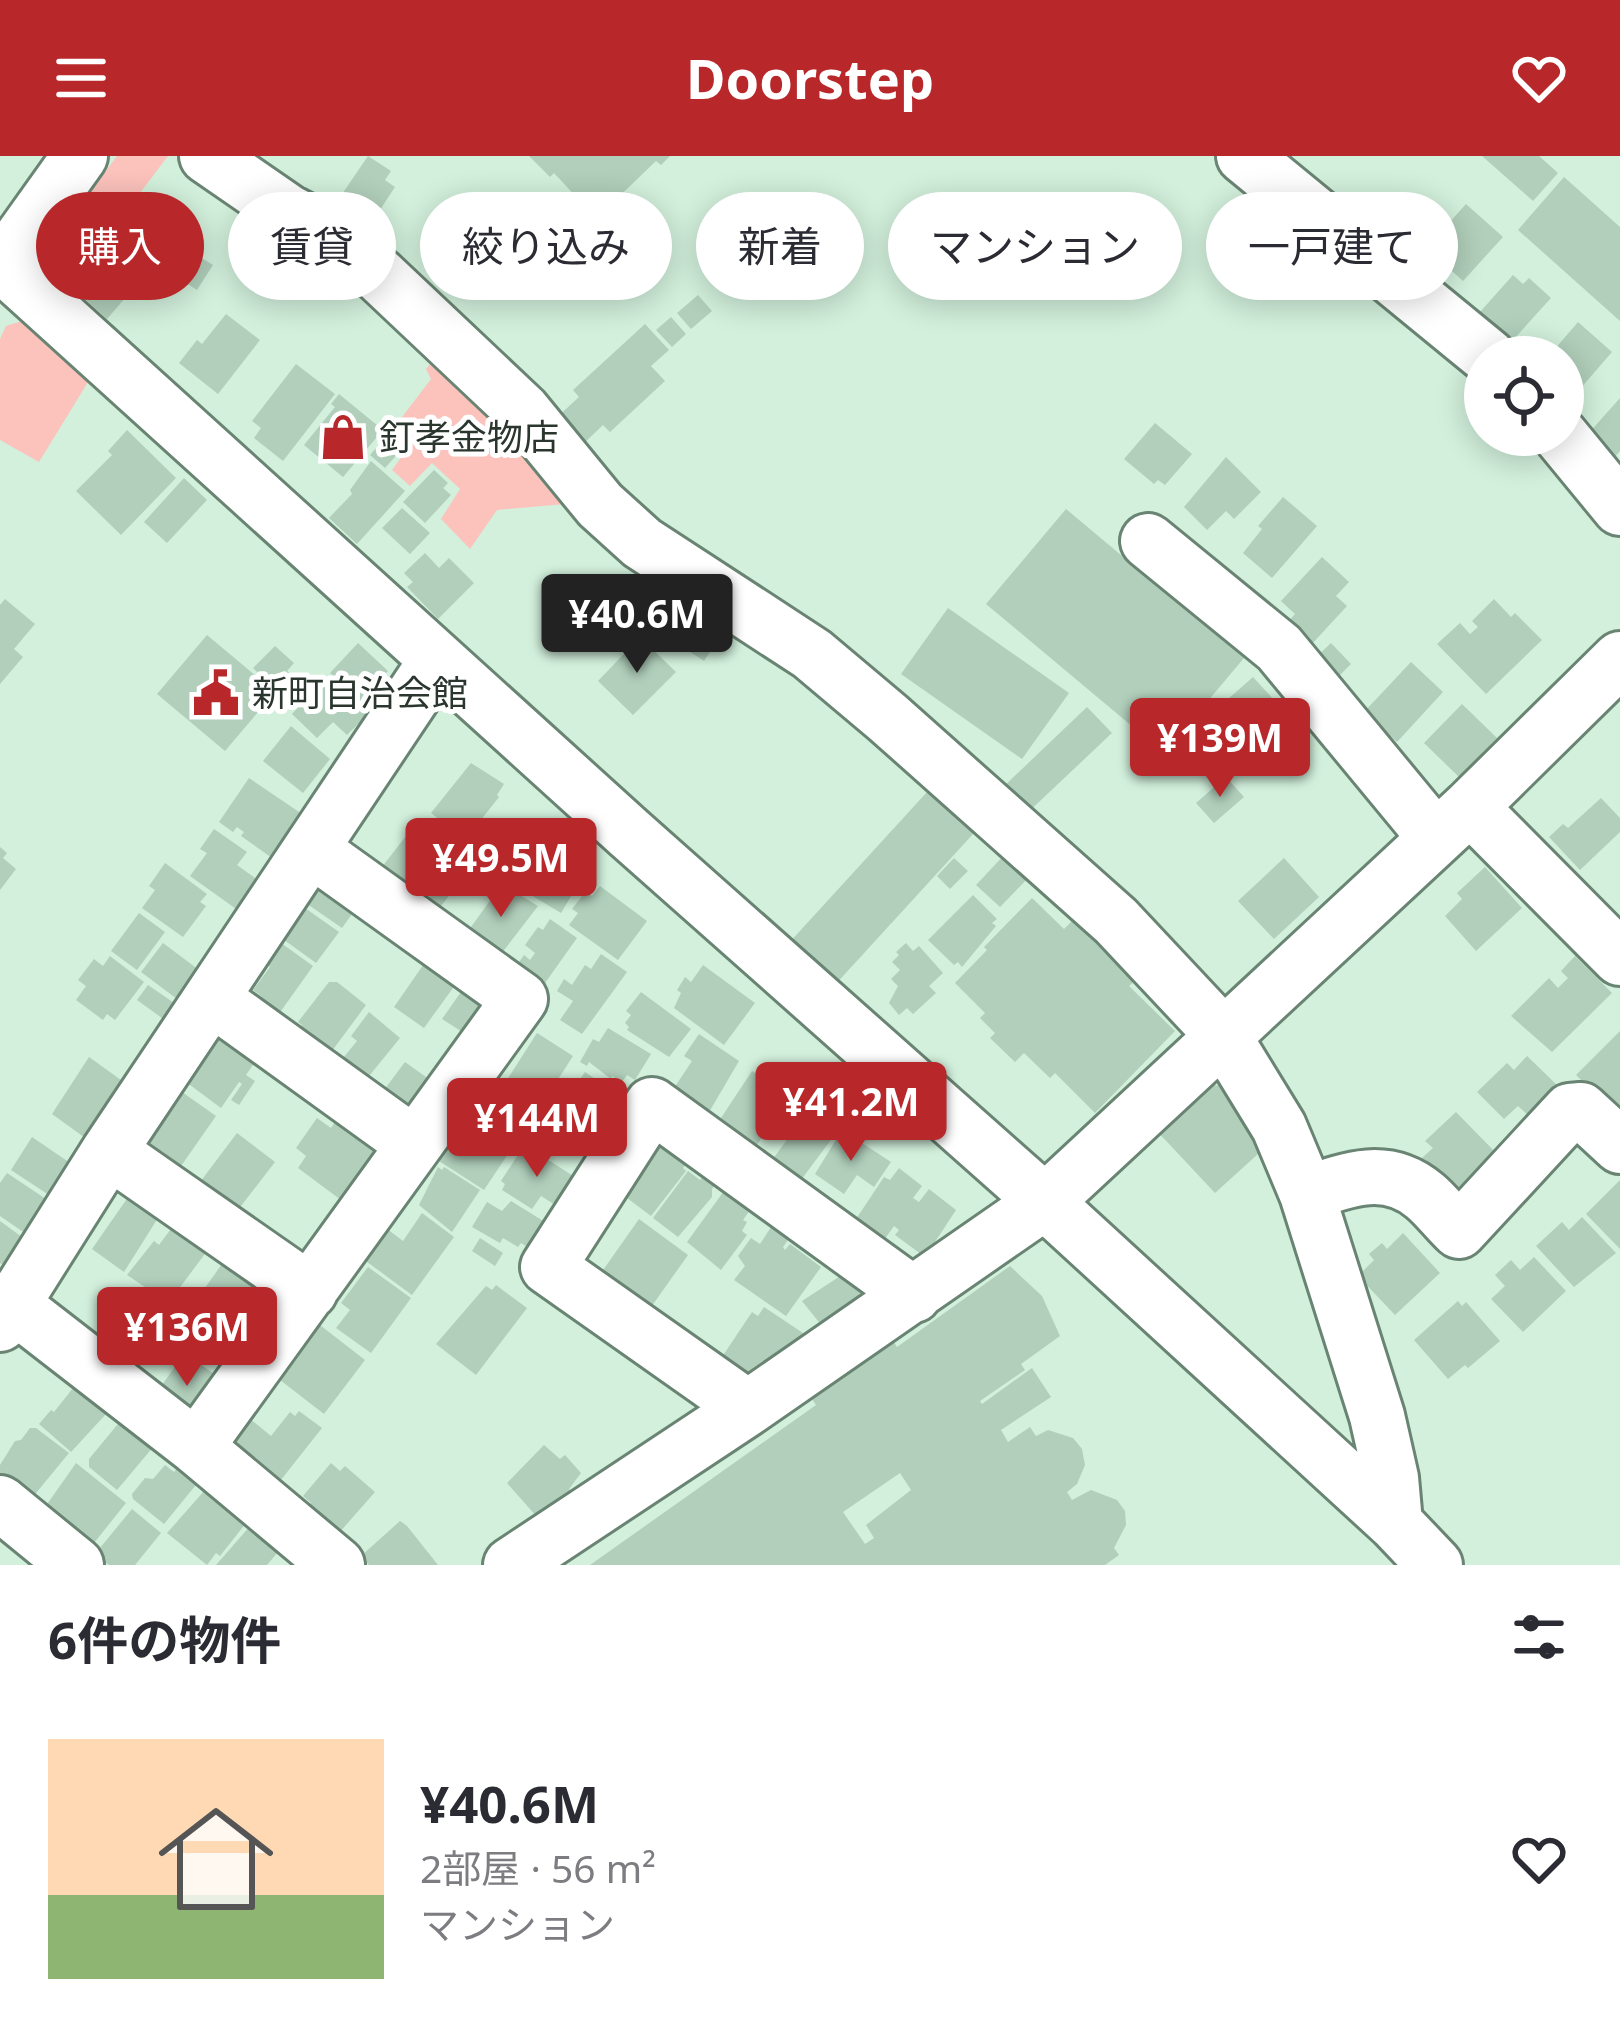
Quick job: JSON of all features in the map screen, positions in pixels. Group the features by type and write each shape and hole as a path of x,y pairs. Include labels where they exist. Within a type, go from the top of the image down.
{"street":[{"path":"80,156 1,265 1045,1202 1435,1565"},
{"path":"207,156 288,212 329,233 380,276 524,412 600,506 642,543 812,654 888,718 1116,921 1222,1034 1279,1127 1307,1194 1377,1416 1395,1523"},
{"path":"1244,156 1464,336"},
{"path":"1577,456 1620,508"},
{"path":"1148,541 1279,648 1453,823 1620,958"},
{"path":"338,1565 196,1447 6,1314 109,1151 437,660"},
{"path":"512,1565 1045,1202 1618,667"},
{"path":"196,1447 520,999 311,849"},
{"path":"213,999 414,1144"},
{"path":"748,1408 548,1267 652,1106 914,1295"},
{"path":"1307,1194 1380,1174 1424,1195 1459,1231 1570,1111 1581,1110 1620,1146"},
{"path":"109,1151 310,1291"},
{"path":"0,1503 76,1565"}],"shaded area":[{"path":"117,156 168,156 141,192 90,192"},
{"path":"25,320 88,382 39,462 0,440 0,339 6,326"},
{"path":"441,351 576,503 497,510 470,549 441,519 460,489 432,463 410,486 392,470 411,444 393,429 431,379 426,369"}],"building":[{"path":"368,156 391,171 385,180 395,187 392,192 343,192"},
{"path":"529,156 670,156 661,165 656,161 624,192 572,192 554,173 550,177"},
{"path":"1482,156 1539,156 1558,173 1533,201"},
{"path":"1564,177 1620,227 1620,321 1518,230"},
{"path":"1466,204 1503,237 1463,281 1458,276 1458,213"},
{"path":"1513,275 1523,284 1529,278 1551,298 1517,336 1489,336 1472,321"},
{"path":"696,297 712,311 691,329 677,313"},
{"path":"86,300 123,300 107,319"},
{"path":"226,314 260,340 218,394 179,363"},
{"path":"671,317 686,334 672,347 656,330"},
{"path":"1578,322 1612,352 1584,384 1584,336 1566,336"},
{"path":"645,324 669,350 651,366 665,381 610,432 603,425 580,447 555,419 579,397 573,390"},
{"path":"296,364 335,394 283,461 254,438 261,428 252,421"},
{"name":"釘孝金物店","path":"339,394 383,430 343,477 304,445 335,407 331,404"},
{"path":"1620,398 1620,451 1614,458 1587,435"},
{"path":"1155,423 1192,454 1165,485 1158,480 1154,484 1124,459"},
{"path":"127,430 176,478 121,535 76,491 112,455 108,451"},
{"path":"387,435 402,449 385,468 370,455"},
{"path":"1226,457 1261,492 1234,519 1226,511 1207,530 1184,507"},
{"path":"371,461 405,491 357,544 329,518 352,494 350,490"},
{"path":"434,470 448,483 443,488 451,495 425,523 403,502"},
{"path":"184,478 207,500 167,543 144,522"},
{"path":"1283,497 1317,526 1272,578 1243,553"},
{"path":"402,508 430,533 410,554 382,528"},
{"path":"1066,509 1244,658 1164,753 986,604"},
{"path":"425,553 439,568 449,558 474,583 438,619 407,587 413,582 404,573"},
{"path":"1322,557 1349,582 1336,596 1347,606 1310,646 1286,624 1295,614 1281,601"},
{"path":"5,599 35,624 14,649 23,657 0,684 0,605"},
{"path":"700,599 731,620 704,661 672,640"},
{"path":"1494,599 1542,640 1486,694 1437,644 1460,623 1470,634 1478,627 1472,621"},
{"path":"948,608 1069,693 1022,759 901,674"},
{"name":"新町自治会館","path":"207,635 275,692 225,751 157,694"},
{"path":"640,637 676,672 633,715 598,681"},
{"path":"358,643 388,671 381,679 391,688 370,710 330,673"},
{"path":"1331,643 1351,664 1328,687 1307,666"},
{"path":"275,646 294,663 290,673 272,686 253,668"},
{"path":"1411,662 1443,692 1397,742 1364,712"},
{"path":"326,677 367,715 347,735 333,722 317,738 292,714"},
{"path":"1253,677 1285,712 1260,736 1227,700"},
{"path":"1462,704 1497,738 1459,777 1424,743"},
{"path":"1087,707 1112,733 1023,817 999,791"},
{"path":"291,726 330,759 303,793 263,761"},
{"path":"1201,732 1213,743 1183,775 1171,763"},
{"path":"471,763 504,784 465,840 431,813"},
{"path":"1226,777 1244,797 1214,823 1196,803"},
{"path":"249,778 305,816 275,860 241,836 244,832 237,827 233,832 219,822"},
{"path":"938,780 984,822 833,987 788,944"},
{"path":"1601,798 1620,818 1620,832 1580,870 1549,837 1563,824 1568,828"},
{"path":"420,818 441,834 440,842 402,890 378,872"},
{"path":"487,823 503,835 488,856 471,845"},
{"path":"530,826 553,843 553,849 520,887 493,868"},
{"path":"214,829 247,852 237,865 259,881 239,911 190,876 207,853 200,849"},
{"path":"457,844 477,860 437,911 426,902 430,897 411,882 440,846 446,851"},
{"path":"0,847 7,853 3,858 16,869 0,890"},
{"path":"558,848 589,866 561,913 531,895"},
{"path":"1006,853 1031,875 1000,907 976,885"},
{"path":"954,858 968,871 950,889 937,876"},
{"path":"1284,858 1319,897 1274,939 1238,901"},
{"path":"165,863 207,894 200,902 206,906 183,937 142,908 155,890 149,886"},
{"path":"1485,867 1522,908 1476,951 1445,916 1462,899 1457,893"},
{"path":"315,871 357,907 342,928 297,897"},
{"path":"502,884 538,906 498,958 466,934"},
{"path":"600,886 647,921 618,960 569,925 578,913 572,909 586,891 592,896"},
{"path":"973,895 997,919 992,923 996,926 962,967 928,940"},
{"path":"1032,898 1064,929 1075,918 1118,947 1109,955 1135,981 1129,986 1175,1031 1095,1113 1055,1073 1050,1078 1024,1053 1015,1062 990,1038 995,1033 980,1018 985,1013 955,983"},
{"path":"295,901 339,932 316,963 269,929"},
{"path":"139,913 165,932 137,970 111,951"},
{"path":"550,919 577,938 540,990 513,971 524,955 530,960 535,953 525,945"},
{"path":"277,940 313,966 271,1025 243,986 264,998 253,990 270,967 262,961"},
{"path":"163,943 203,973 181,1002 141,972"},
{"path":"906,943 913,951 919,946 943,973 929,986 936,993 913,1014 907,1008 899,1015 889,1003 898,986 891,979 900,970 892,962"},
{"path":"601,954 627,972 582,1034 560,1020 573,1001 557,991 564,979 572,985 585,965 591,969"},
{"path":"110,956 144,982 115,1020 107,1014 103,1020 76,1000 86,986 78,980 94,959 103,966"},
{"path":"1575,956 1612,993 1552,1052 1511,1016 1549,978 1558,988 1568,978 1561,971"},
{"path":"428,958 458,981 424,1028 394,1007"},
{"path":"703,965 755,1003 724,1045 674,1008 685,977 691,982"},
{"path":"329,982 337,982 366,1005 329,1055 298,1031 302,1025 298,1022"},
{"path":"468,982 496,1002 475,1040 442,1019"},
{"path":"148,985 177,1005 166,1021 137,1000"},
{"path":"641,992 691,1029 669,1057 627,1030 625,1023 631,1015 626,1011"},
{"path":"369,1012 400,1038 365,1081 343,1058 357,1041 351,1036"},
{"path":"225,1024 263,1050 246,1075 255,1081 239,1105 231,1100 239,1082 221,1108 186,1082"},
{"path":"608,1028 651,1054 635,1080 627,1075 622,1082 611,1079 589,1062 587,1066 580,1062 593,1039 599,1042"},
{"path":"1620,1031 1620,1113 1617,1116 1576,1075"},
{"path":"537,1033 573,1056 539,1109 503,1086"},
{"path":"699,1034 739,1061 705,1119 670,1094 692,1061 684,1056"},
{"path":"1527,1056 1557,1085 1528,1115 1518,1106 1504,1119 1477,1092 1507,1063 1514,1070"},
{"path":"89,1057 128,1085 88,1140 52,1114"},
{"path":"405,1062 440,1087 421,1115 378,1098"},
{"path":"752,1071 792,1095 754,1149 721,1118"},
{"path":"585,1072 623,1104 604,1140 554,1105 567,1084 574,1088"},
{"path":"1225,1078 1269,1144 1215,1193 1156,1130 1210,1079 1216,1086"},
{"path":"490,1084 534,1112 513,1145 468,1116"},
{"path":"172,1085 216,1116 181,1166 142,1139"},
{"path":"804,1104 842,1125 798,1184 770,1163 797,1126 792,1123"},
{"path":"1456,1112 1499,1156 1450,1204 1413,1166 1433,1148 1425,1141"},
{"path":"341,1113 391,1149 365,1168 341,1200 298,1168 306,1156 296,1148 317,1118 331,1128"},
{"path":"463,1120 510,1151 484,1190 439,1161"},
{"path":"842,1130 891,1162 874,1187 857,1175 844,1194 815,1174"},
{"path":"237,1133 275,1162 231,1219 194,1190"},
{"path":"32,1137 76,1167 55,1199 11,1170"},
{"path":"662,1141 688,1161 686,1171 651,1216 623,1195"},
{"path":"528,1147 578,1179 560,1208 541,1196 532,1209 502,1190 505,1184 501,1181 521,1150"},
{"path":"438,1167 480,1190 452,1232 419,1205"},
{"path":"899,1168 922,1186 913,1198 919,1202 929,1189 956,1210 925,1257 895,1235 899,1230 894,1226 882,1243 854,1222 884,1177 890,1180"},
{"path":"707,1170 719,1179 712,1197 678,1237 653,1218 688,1171 700,1180"},
{"path":"7,1173 55,1205 32,1238 0,1216 0,1183"},
{"path":"1620,1180 1620,1249 1586,1214"},
{"path":"133,1190 163,1210 124,1272 92,1249"},
{"path":"724,1191 750,1210 743,1220 747,1222 742,1231 747,1235 721,1270 687,1242"},
{"path":"511,1201 548,1224 529,1248 503,1238 500,1243 472,1227 487,1202 502,1211"},
{"path":"422,1213 454,1237 412,1295 359,1256 382,1225 403,1241"},
{"path":"1582,1217 1616,1253 1574,1287 1536,1246 1562,1222 1569,1230"},
{"path":"777,1218 795,1230 785,1250 790,1244 821,1267 786,1316 734,1280 745,1266 738,1256 751,1238 760,1244"},
{"path":"639,1219 688,1255 649,1310 594,1283"},
{"path":"0,1221 22,1237 3,1265 0,1263"},
{"path":"176,1222 210,1247 175,1294 170,1290 163,1299 127,1275"},
{"path":"1403,1233 1440,1273 1395,1315 1358,1276 1374,1260 1369,1254 1382,1243 1387,1249"},
{"path":"480,1238 503,1253 495,1266 472,1251"},
{"path":"1534,1257 1566,1291 1523,1332 1491,1299 1505,1286 1495,1275 1511,1260 1520,1270"},
{"path":"224,1261 284,1296 263,1328 205,1288"},
{"path":"1010,1266 1042,1296 1060,1336 1021,1364 1025,1370 980,1401 982,1404 1032,1368 1051,1397 1001,1430 1008,1442 1030,1427 1036,1436 1048,1430 1073,1438 1082,1449 1085,1465 1077,1484 1067,1492 1072,1500 1091,1490 1117,1500 1125,1511 1126,1525 1114,1548 1119,1555 1105,1565 590,1565 816,1405 808,1393 890,1336 897,1347","holes":["900,1473 911,1490 866,1525 874,1538 865,1544 843,1512"]},
{"path":"368,1267 411,1298 371,1353 336,1328 350,1310 341,1303"},
{"path":"848,1271 865,1303 826,1331 802,1301"},
{"path":"496,1285 527,1308 476,1375 436,1344 486,1286 492,1290"},
{"path":"140,1291 167,1311 127,1364 99,1344 107,1335 102,1331 127,1297 133,1301"},
{"path":"206,1298 250,1327 235,1350 214,1336 200,1357 176,1341 181,1333 175,1329 191,1305 198,1309"},
{"path":"1458,1301 1462,1306 1466,1302 1500,1341 1448,1379 1414,1340"},
{"path":"764,1307 809,1337 760,1383 720,1360 752,1312 758,1316"},
{"path":"316,1322 365,1360 324,1414 280,1380 299,1356 293,1352"},
{"path":"185,1353 225,1382 184,1424 151,1400"},
{"path":"81,1378 104,1399 99,1407 106,1414 71,1452 39,1424"},
{"path":"299,1411 322,1428 269,1495 219,1456 249,1418 271,1436 290,1412 295,1416"},
{"path":"122,1419 154,1446 117,1490 89,1467 89,1459"},
{"path":"30,1428 69,1453 27,1504 0,1483 0,1465"},
{"path":"544,1445 560,1459 565,1455 581,1473 569,1489 579,1500 538,1518 507,1483"},
{"path":"185,1459 204,1475 164,1524 132,1494 145,1478 153,1479 165,1465 174,1472"},
{"path":"76,1463 126,1503 90,1548 43,1510"},
{"path":"331,1463 340,1471 345,1466 375,1492 331,1542 301,1516 311,1503 303,1496"},
{"path":"213,1481 254,1513 220,1556 216,1553 207,1565 167,1533"},
{"path":"132,1509 161,1533 135,1565 109,1565 95,1554"},
{"path":"258,1517 284,1545 267,1565 216,1565"},
{"path":"400,1521 438,1565 369,1565 361,1556"}],"place":[{"name":"釘孝金物店","path":"343,437"},
{"name":"新町自治会館","path":"216,693"}]}
